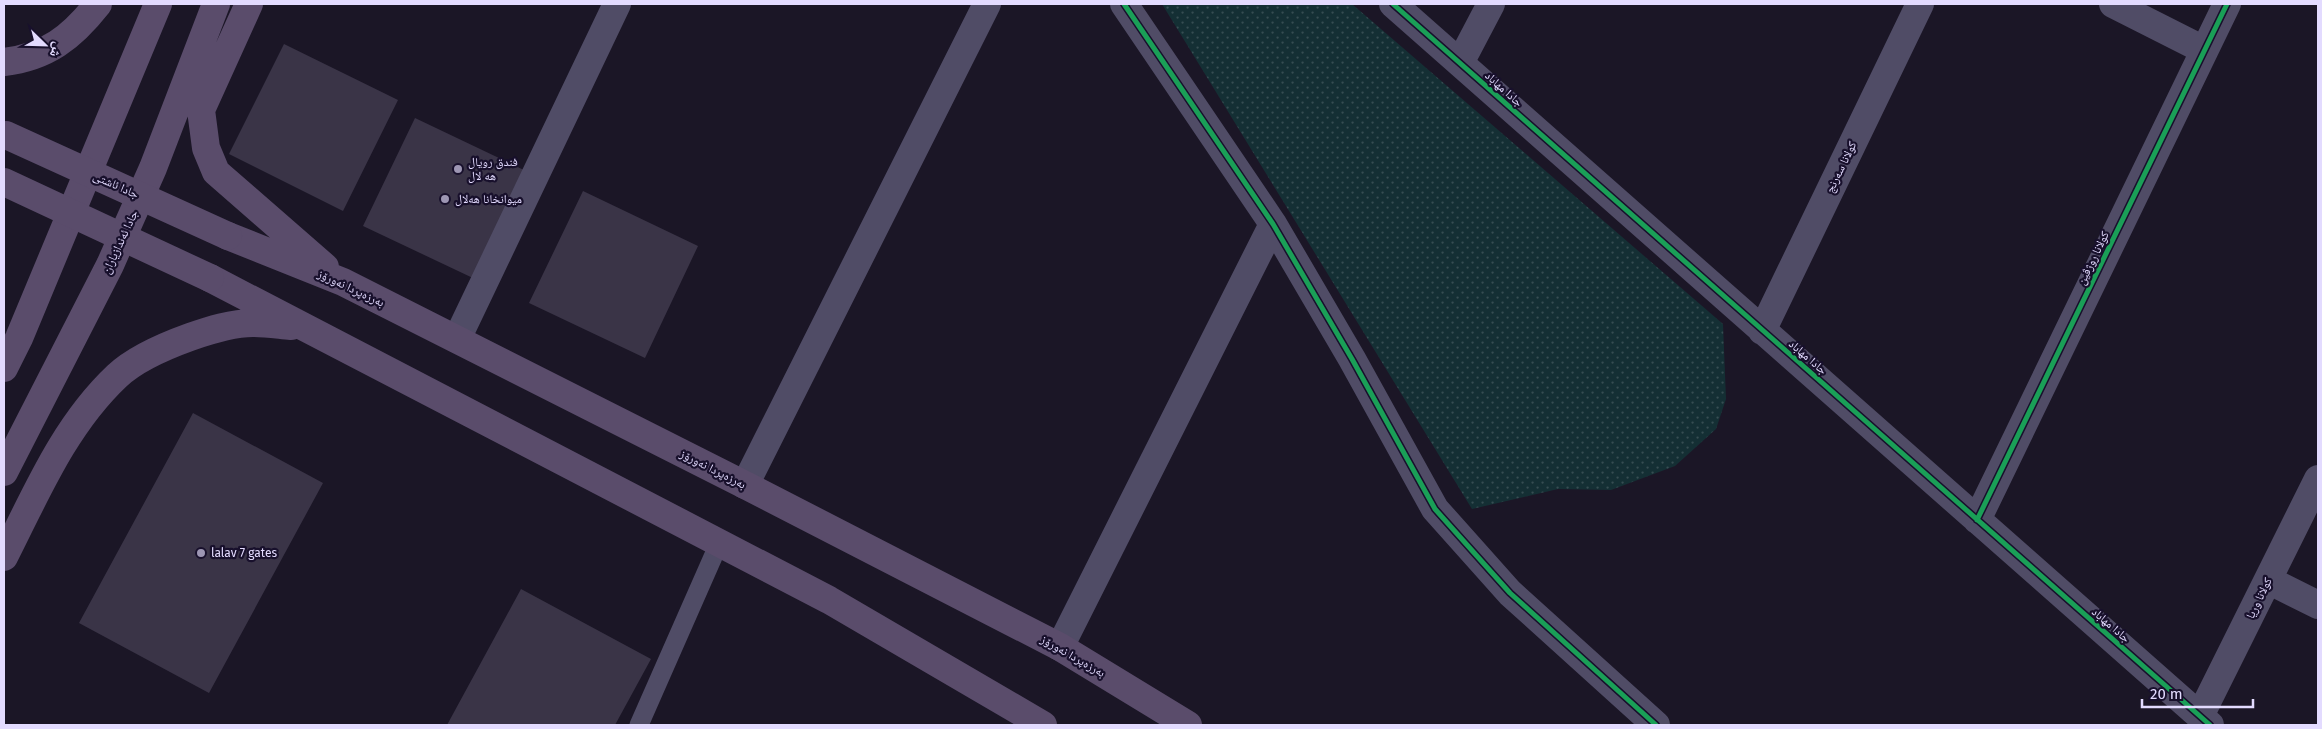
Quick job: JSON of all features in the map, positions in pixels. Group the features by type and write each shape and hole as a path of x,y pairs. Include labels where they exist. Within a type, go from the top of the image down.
{"main road":[{"path":"4,62 26,60 59,44 81,25 98,4"},
{"path":"4,368 88,174 158,4"},
{"name":"جادا ئەندازیاران","path":"4,472 110,265 153,168 216,4"},
{"path":"249,4 201,110 206,148 216,172 343,282"},
{"name":"جادا ئاشتی","path":"5,135 228,236"},
{"path":"4,182 210,278 720,541 829,600 1043,725"},
{"name":"بەرزەپردا نەورۆز","path":"228,236 343,282 744,485 1060,646 1188,725"},
{"path":"4,557 54,456 87,409 118,376 145,357 165,347 211,330 252,323 303,327"}],"street":[{"path":"457,339 617,4"},
{"path":"744,485 987,4"},
{"path":"1124,4 1273,224 1352,359 1436,509 1510,593 1656,725"},
{"name":"جادا مهاباد","path":"1393,4 2205,721"},
{"path":"1460,63 1491,4"},
{"name":"کولانا سەرنج","path":"1762,331 1920,4"},
{"path":"2113,4 2204,50"},
{"name":"کولانا روژڤین","path":"1977,520 2227,4"},
{"path":"1060,646 1273,224"},
{"name":"کولانا وریا","path":"2205,721 2268,580 2318,479"},
{"path":"2268,580 2318,605"}],"lane":[{"path":"639,725 720,541"}],"green space":[{"path":"1162,4 1352,4 1723,324 1726,399 1716,429 1675,466 1611,490 1558,489 1472,509"}],"building":[{"path":"284,44 398,100 343,211 229,154"},
{"name":"میوانخانا هەلال","path":"415,118 526,171 475,279 363,226"},
{"path":"583,191 698,246 645,358 529,303"},
{"name":"lalav 7 gates","path":"193,413 323,483 209,693 79,623"},
{"path":"521,589 651,659 615,725 447,725"}],"cycle path":[{"path":"1124,4 1273,224 1352,359 1435,509 1510,593 1656,725"},
{"path":"1393,4 2210,725"},
{"path":"1977,520 2227,4"}],"place":[{"name":"فندق رويال هه لال","path":"458,169"},
{"name":"میوانخانا هەلال","path":"445,199"},
{"name":"lalav 7 gates","path":"201,553"}]}
